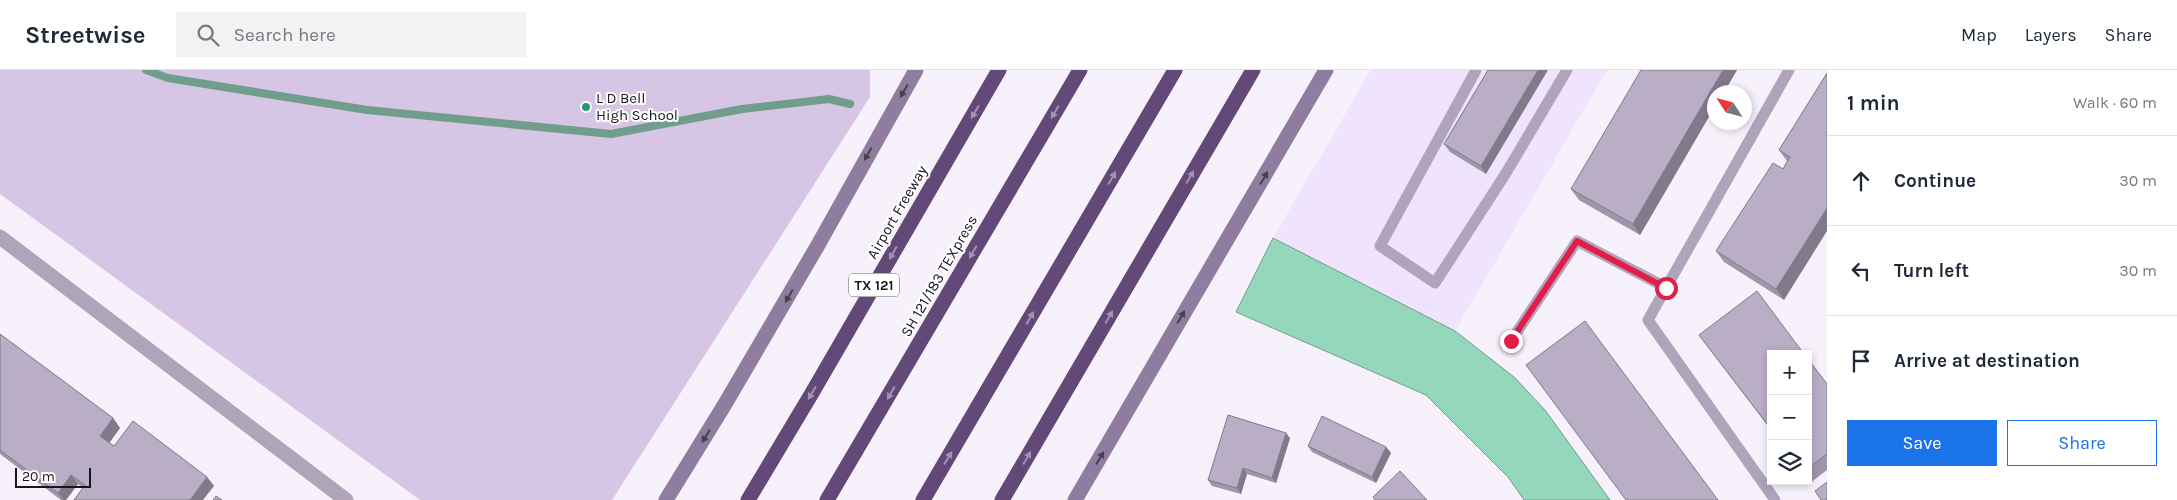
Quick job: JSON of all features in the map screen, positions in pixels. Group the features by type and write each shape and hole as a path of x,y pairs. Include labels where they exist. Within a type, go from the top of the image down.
{"highway":[{"name":"Airport Freeway","path":"748,500 999,70"},
{"name":"SH 121/183 TEXpress","path":"827,500 1080,70"},
{"path":"922,500 1175,70"},
{"path":"1002,500 1253,70"}],"main road":[{"path":"666,500 725,404 818,245 916,70"},
{"path":"1075,500 1326,70"}],"street":[{"path":"0,237 346,500"}],"lane":[{"path":"1476,70 1380,246 1435,282 1506,173 1567,70"},
{"path":"1775,500 1648,320 1789,70"},
{"path":"1511,341 1577,241 1666,288"}],"shaded area":[{"path":"0,70 870,70 870,97 612,500 420,500 0,194"},
{"path":"1371,70 1607,70 1455,331 1273,238"},
{"path":"1273,238 1455,331 1514,377 1545,410 1610,500 1524,500 1508,477 1426,395 1236,312"}],"building":[{"path":"1488,70 1538,70 1481,166 1444,144"},
{"path":"1641,70 1723,70 1714,85 1707,85 1707,97 1633,224 1571,189"},
{"path":"1827,73 1827,208 1776,289 1716,251 1773,163 1783,169 1790,157 1779,150"},
{"path":"1757,291 1801,350 1767,350 1767,424 1699,335"},
{"path":"1585,321 1718,500 1626,500 1526,365"},
{"path":"0,334 113,418 100,436 114,446 133,421 207,477 190,500 74,500 85,485 71,475 58,493 0,450"},
{"path":"1812,364 1827,384 1827,454 1812,465"},
{"path":"1228,415 1286,433 1272,478 1243,468 1237,488 1208,480"},
{"path":"1322,416 1386,447 1372,477 1308,446"},
{"path":"1400,471 1427,500 1375,500 1373,497"},
{"path":"1827,482 1827,500 1821,500 1815,491"},
{"path":"216,496 222,500 213,500"}],"waterway":[{"path":"146,70 168,78 367,110 611,134 742,109 829,99 850,104"}],"place":[{"name":"L D Bell High School","path":"586,107"}],"route":[{"path":"1511,341 1577,241 1666,288"}]}
